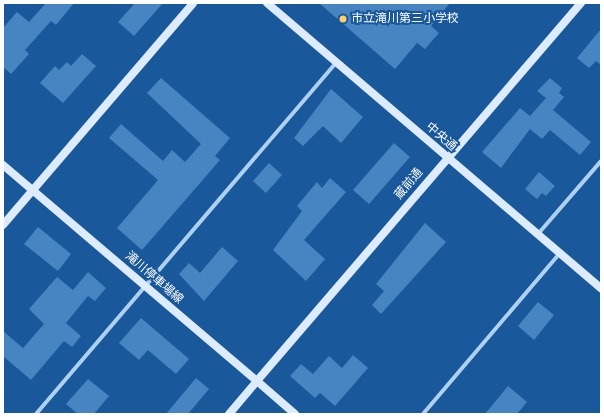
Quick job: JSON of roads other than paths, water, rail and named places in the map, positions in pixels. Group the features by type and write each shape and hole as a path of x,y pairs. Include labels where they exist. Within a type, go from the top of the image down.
{"street":[{"path":"3,225 193,3"},
{"name":"中央通","path":"267,3 601,288"},
{"name":"蔵前通","path":"257,381 581,3"},
{"path":"36,414 337,62"},
{"path":"538,234 601,161"},
{"name":"滝川停車場線","path":"3,165 295,414"},
{"path":"423,414 560,253"},
{"path":"229,414 257,381"}],"place":[{"name":"市立滝川第三小学校","path":"343,19"}]}
